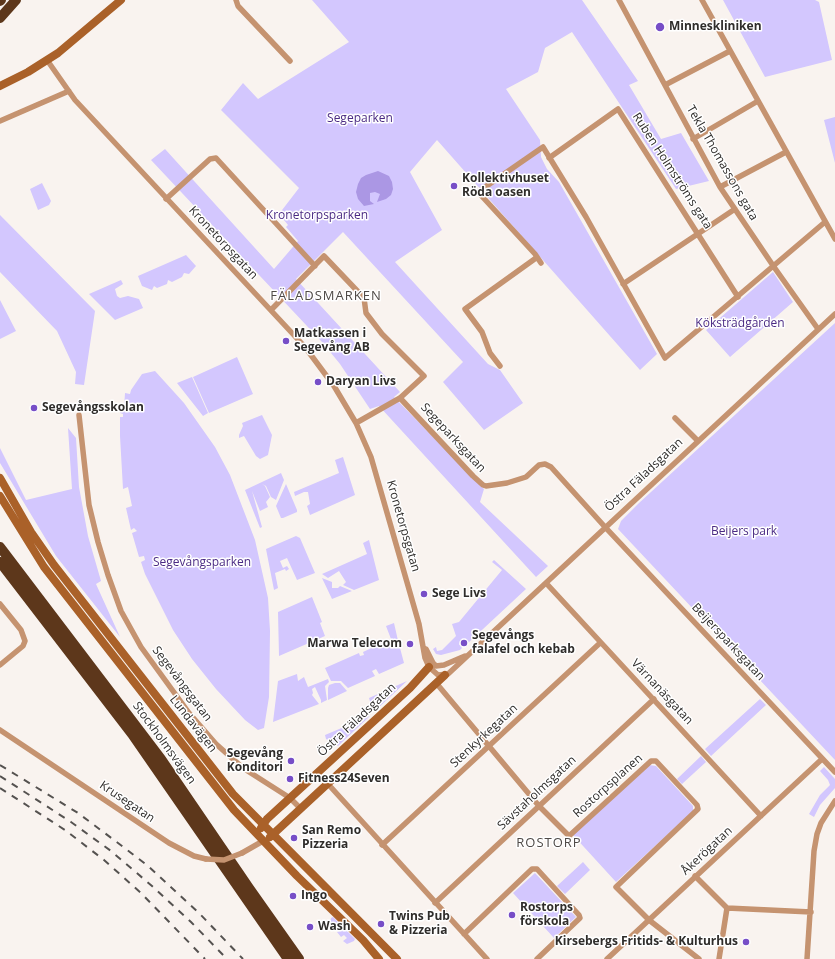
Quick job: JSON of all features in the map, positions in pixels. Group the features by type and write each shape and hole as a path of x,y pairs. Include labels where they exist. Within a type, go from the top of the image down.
{"highway":[{"path":"0,18 16,0"},
{"name":"Stockholmsvägen","path":"0,547 161,759 299,959"},
{"name":"Stockholmsvägen","path":"0,563 23,591 150,760 288,959"}],"main road":[{"path":"0,86 47,60 86,30 121,0"},
{"name":"Lundavägen","path":"0,478 32,532 93,616 233,794 397,959"},
{"name":"Lundavägen","path":"0,496 49,573 224,798 260,838 363,940 379,959"},
{"name":"Östra Fäladsgatan","path":"431,665 410,688 262,824 260,838 273,835 445,675"}],"street":[{"path":"236,0 238,6 290,61"},
{"name":"Tekla Thomassons gata","path":"619,0 720,187 818,329"},
{"path":"702,0 835,239"},
{"path":"665,85 730,51"},
{"name":"Kronetorpsgatan","path":"47,60 69,92 166,199 305,346 334,386 356,423 373,464 424,645 425,658 431,665"},
{"path":"0,121 69,92"},
{"path":"693,139 758,101"},
{"name":"Ruben Holmströms gata","path":"549,158 618,108 738,297"},
{"path":"541,263 536,258 535,254 478,192 543,147 665,358 826,222"},
{"path":"720,187 786,152"},
{"path":"166,199 210,159 216,158 315,266"},
{"path":"623,284 734,209"},
{"path":"271,310 324,256 364,298 366,313 382,334 424,376 400,398 356,423"},
{"path":"500,366 490,353 482,332 465,309 536,258"},
{"name":"Östra Fäladsgatan","path":"445,675 835,314"},
{"name":"Segeparksgatan","path":"400,398 483,485 486,486 507,483 526,477 539,465 545,464 551,467 605,527"},
{"name":"Segevångsgatan","path":"79,415 89,505 98,542 116,598 141,647 189,713 216,744 256,777 290,798 301,809"},
{"path":"675,418 698,441"},
{"name":"Beijersparksgatan","path":"605,527 835,772"},
{"name":"Värnanäsgatan","path":"546,583 762,816"},
{"path":"0,604 21,630 26,641 23,646 0,664"},
{"name":"Stenkyrkegatan","path":"382,845 600,643"},
{"name":"Östra Fäladsgatan","path":"443,665 469,654"},
{"path":"431,665 443,665 445,675 438,675 431,665"},
{"path":"437,684 539,806"},
{"name":"Sävstaholmsgatan","path":"435,902 654,700"},
{"name":"Krusegatan","path":"0,730 169,843 189,853 206,859 224,860 251,848 260,838"},
{"name":"Åkerögatan","path":"607,959 822,759"},
{"name":"Rostorpsplanen","path":"539,806 569,836 651,761 656,761 662,766 697,805 698,809 616,887 648,920"},
{"path":"328,784 486,959"},
{"path":"807,959 817,834 821,823 835,801"},
{"path":"464,934 532,869 537,869 579,915 580,918 537,959"},
{"path":"695,876 727,908 811,912"},
{"path":"719,959 727,908"},
{"path":"648,920 699,959"}],"green space":[{"name":"Segeparken","path":"312,0 582,0 638,81 629,85 661,139 681,133 709,181 676,189 572,32 545,48 538,72 506,89 540,140 541,157 547,169 559,182 657,354 640,370 437,140 410,172 442,230 395,262 488,364 500,370 523,403 484,430 443,382 463,362 343,232 296,279 400,392 394,397 484,489 480,502 548,566 536,577 379,406 370,409 340,364 322,342 151,160 165,149 274,269 298,241 286,227 288,225 279,214 299,188 221,110 243,83 258,99 349,42"},
{"path":"723,0 815,0 819,2 832,60 765,77"},
{"path":"835,117 835,163 824,120"},
{"path":"42,183 51,201 49,205 38,210 30,189"},
{"path":"0,215 95,311 84,385 75,384 76,372 57,331 0,272"},
{"path":"186,255 196,266 189,274 184,273 182,277 172,282 168,280 167,284 157,288 154,286 152,290 142,286 138,276"},
{"name":"Köksträdgården","path":"773,272 793,302 730,357 706,330"},
{"path":"121,280 123,284 115,289 117,296 120,298 128,296 139,299 143,308 115,320 89,294"},
{"path":"0,300 16,331 0,339"},
{"name":"Beijers park","path":"835,323 835,760 618,529 621,521 639,503"},
{"path":"237,357 253,394 209,413 193,377"},
{"name":"Segevångsparken","path":"155,371 184,403 215,447 230,475 255,540 268,598 270,631 269,697 264,728 258,730 245,720 216,689 192,659 173,630 145,574 141,562 145,560 144,556 139,557 132,533 137,531 134,528 131,530 126,508 132,506 128,487 123,489 120,417 123,417 123,414 120,413 121,408 124,408 125,393 130,394 131,390 142,374"},
{"path":"192,377 208,413 203,416 177,383"},
{"path":"262,415 272,435 268,455 260,459 256,456 244,436 239,438 239,435 243,426 242,423"},
{"path":"68,428 76,438 79,487 88,536 101,581 96,584 120,637 56,556 0,463 0,448 26,500 72,489"},
{"path":"343,457 355,495 310,515 307,506 310,504 308,492 295,496 294,492 339,473 335,460"},
{"path":"281,473 284,480 276,500 271,497 266,486 262,484 265,486 270,497 266,502 268,507 260,511 252,491 262,527 260,528 245,490"},
{"path":"286,484 297,512 281,518 276,506"},
{"path":"296,536 300,538 315,573 297,580 287,558 280,561 283,568 287,566 289,569 275,573 278,588 274,590 266,549"},
{"path":"369,540 379,580 354,590 343,585 346,582 339,571 328,578 322,574 367,554 363,543"},
{"path":"494,560 526,589 468,643 464,639 459,644 462,648 460,650 441,655 436,654 433,649 436,647 437,651 442,650 456,636 452,624 459,622 502,570 492,562"},
{"path":"322,578 332,582 332,588 338,588 340,586 352,591 332,599"},
{"path":"312,597 322,622 320,623 325,636 279,656 278,612"},
{"path":"394,623 399,645 397,646 400,648 404,663 379,674 376,669 372,671 375,676 348,688 341,681 331,681 325,668 359,653 360,656 364,655 363,652 391,639 386,626"},
{"path":"297,674 298,681 304,677 308,687 328,679 329,682 325,686 327,700 321,703 315,687 312,689 312,695 319,704 273,722 278,681"},
{"path":"407,681 375,711 373,711 369,698"},
{"path":"340,683 347,691 328,700 329,685"},
{"path":"760,699 766,705 711,756 705,749"},
{"path":"370,716 338,746 326,739 325,735"},
{"path":"701,756 706,762 682,784 677,779"},
{"path":"649,765 656,766 693,806 693,811 616,882 573,835"},
{"path":"824,767 835,779 835,788 820,805 814,817 809,814 820,795 830,785 828,780 820,771"},
{"path":"583,862 590,870 565,894 557,886"},
{"path":"535,873 576,917 554,938 513,893"},
{"path":"333,917 355,939 354,941 347,944 343,941 347,938 344,935 341,937 337,932 342,930 334,922 330,922 331,918"}],"shaded area":[{"path":"378,171 389,176 393,189 391,195 386,199 377,202 380,194 375,192 370,193 370,201 374,204 364,206 358,199 356,192 358,184 361,178"}],"railway":[{"path":"0,765 78,813 148,866 199,913 243,959"},
{"path":"0,776 71,822 111,851 191,922 227,959"},
{"path":"0,788 65,830 104,860 141,893 205,959"}],"place":[{"name":"Minneskliniken","path":"660,27"},
{"name":"Kollektivhuset Röda oasen","path":"454,186"},
{"name":"Matkassen i Segevång AB","path":"286,341"},
{"name":"Daryan Livs","path":"318,382"},
{"name":"Segevångsskolan","path":"34,408"},
{"name":"Sege Livs","path":"424,594"},
{"name":"Segevångs falafel och kebab","path":"464,643"},
{"name":"Marwa Telecom","path":"410,644"},
{"name":"Segevång Konditori","path":"291,761"},
{"name":"Fitness24Seven","path":"290,779"},
{"name":"San Remo Pizzeria","path":"294,838"},
{"name":"Ingo","path":"293,896"},
{"name":"Rostorps förskola","path":"512,915"},
{"name":"Twins Pub & Pizzeria","path":"381,924"},
{"name":"Wash","path":"310,927"},
{"name":"Kirsebergs Fritids- & Kulturhus","path":"746,942"}],"district":[{"name":"FÄLADSMARKEN","path":"326,296"},
{"name":"ROSTORP","path":"549,843"}],"park label":[{"name":"Kronetorpsparken","path":"317,216"}]}
